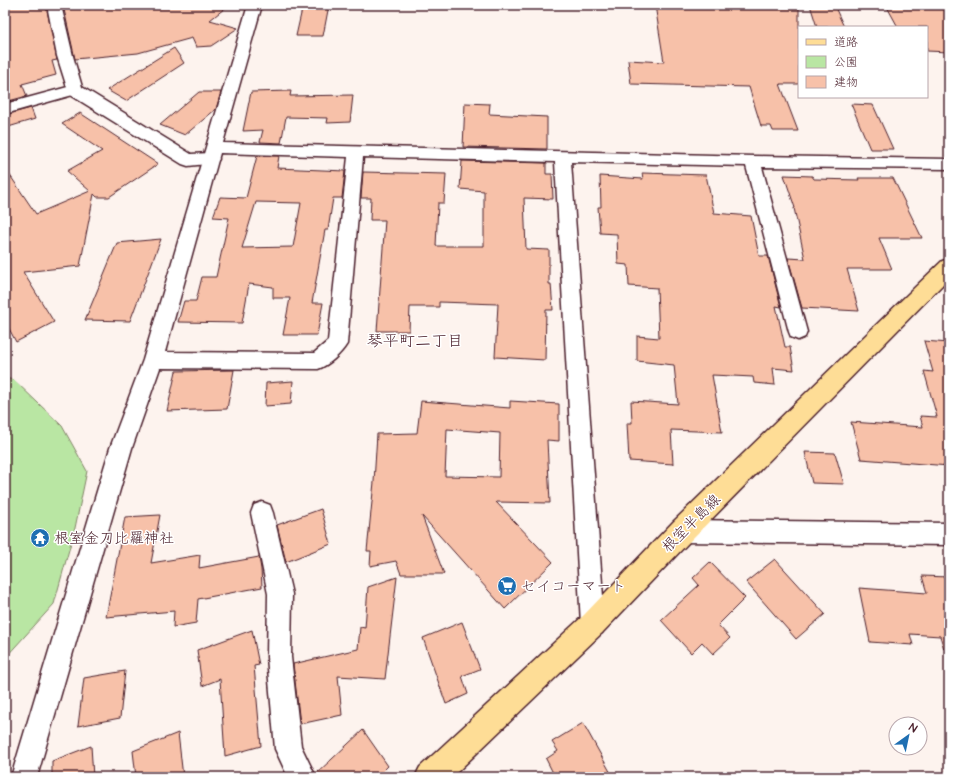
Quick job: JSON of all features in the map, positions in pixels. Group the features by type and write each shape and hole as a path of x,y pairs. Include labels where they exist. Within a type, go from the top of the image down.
{"main road":[{"name":"根室半島線","path":"430,777 593,624 682,531 949,266"}],"street":[{"path":"54,5 65,56 75,90 188,160 211,154 356,152 949,164"},
{"path":"24,777 121,448 153,360 255,5"},
{"path":"5,109 75,90"},
{"path":"153,360 318,361 337,344 356,152"},
{"path":"563,157 593,624"},
{"path":"753,161 798,332"},
{"path":"262,513 280,594 279,657 288,749 303,777"},
{"path":"682,531 949,534"}],"green space":[{"name":"根室金刀比羅神社","path":"5,378 14,380 62,426 87,471 75,528 54,604 5,658"}],"building":[{"path":"5,5 46,5 57,60 52,61 56,75 22,84 27,96 5,102"},
{"path":"63,5 229,5 210,20 238,28 211,46 196,47 192,38 138,53 75,59"},
{"path":"303,5 329,5 323,36 296,36"},
{"path":"655,5 799,5 798,84 780,84 798,131 773,131 771,126 761,126 749,87 631,84 628,60 664,62"},
{"path":"810,5 834,5 844,26 817,26"},
{"path":"886,5 949,5 949,52 928,51 928,26 897,26"},
{"path":"174,48 184,63 126,101 107,90"},
{"path":"291,91 290,96 353,95 350,122 327,123 328,118 286,117 281,143 260,142 263,130 243,131 251,92"},
{"path":"199,92 221,92 216,109 185,135 160,125"},
{"path":"465,103 490,104 489,114 547,117 547,149 463,147"},
{"path":"851,104 873,105 893,149 870,149"},
{"path":"31,108 35,119 5,128 5,115"},
{"path":"80,113 158,164 109,197 97,197 94,194 80,266 23,272 54,322 16,342 5,321 5,168 36,214 90,191 67,171 102,151 62,124"},
{"path":"257,156 279,156 277,168 345,171 342,198 333,198 328,230 325,230 312,303 323,303 317,335 283,335 290,298 273,298 273,287 249,284 242,323 178,322 184,301 196,301 202,277 216,277 229,218 213,217 220,197 246,198","holes":["256,202 301,203 293,247 242,248"]},
{"path":"462,161 546,163 546,174 552,174 553,199 524,198 526,249 549,250 549,284 551,284 553,310 546,310 545,360 495,357 498,304 439,302 439,307 410,307 409,331 377,331 385,220 370,220 371,198 361,198 363,172 446,174 444,203 438,203 436,246 484,246 484,191 460,189"},
{"path":"642,173 706,175 714,213 751,216 759,256 768,256 781,307 776,306 785,347 790,347 794,370 773,368 775,385 754,383 753,377 712,375 722,432 671,430 673,464 629,461 627,423 632,423 631,401 678,404 674,365 637,361 637,336 659,338 657,288 629,286 628,265 618,264 617,234 600,233 598,207 601,207 600,176 643,179"},
{"path":"784,175 812,176 814,179 859,180 858,178 893,178 922,238 879,238 892,269 847,269 859,311 802,308 788,258 805,259 795,208"},
{"path":"161,239 130,321 85,320 117,243"},
{"path":"924,341 949,343 949,466 861,459 851,422 923,427 920,416 937,417 924,371 933,372"},
{"path":"234,370 227,409 167,411 176,371"},
{"path":"293,381 291,404 265,406 266,383"},
{"path":"421,401 510,408 510,401 559,404 559,441 547,440 550,503 496,502 553,562 505,609 422,516 444,574 401,574 396,561 370,566 371,551 367,551 377,434 417,433","holes":["447,429 500,433 499,477 445,476"]},
{"path":"805,452 835,453 844,484 812,483"},
{"path":"321,509 331,544 286,562 277,525"},
{"path":"160,515 151,563 200,555 199,568 259,557 262,587 198,599 196,623 173,627 174,611 106,617 125,517"},
{"path":"775,559 825,614 796,639 746,582"},
{"path":"710,562 745,598 718,625 730,638 713,654 702,642 691,653 661,620 699,585 693,578"},
{"path":"922,576 949,577 949,648 944,649 940,636 910,634 913,645 870,642 859,588 927,593"},
{"path":"397,577 385,679 338,676 342,715 300,724 293,664 358,649 360,627 365,628 368,587"},
{"path":"462,622 480,669 462,676 468,694 446,704 423,638"},
{"path":"252,630 259,665 254,666 261,746 225,756 220,679 202,686 197,650"},
{"path":"125,671 120,718 78,726 84,678"},
{"path":"583,723 613,777 555,777 546,759 558,751 552,742"},
{"path":"363,730 388,766 377,777 317,777 316,774"},
{"path":"178,733 183,777 136,777 133,751"},
{"path":"91,746 93,777 52,777 52,761"}],"place":[{"name":"根室金刀比羅神社","path":"40,538"},
{"name":"セイコーマート","path":"507,586"}],"district":[{"name":"琴平町二丁目","path":"415,340"}]}
